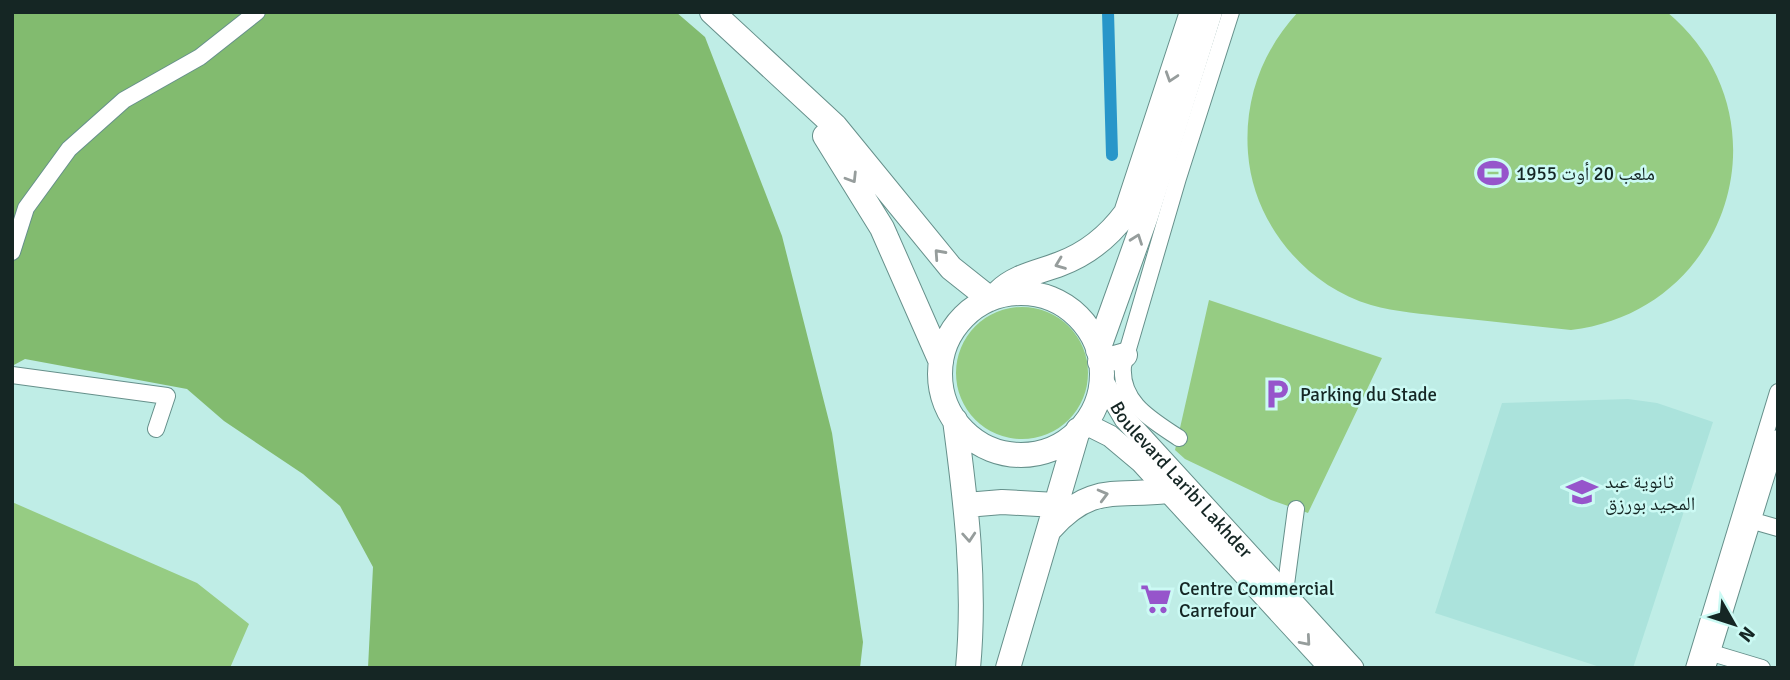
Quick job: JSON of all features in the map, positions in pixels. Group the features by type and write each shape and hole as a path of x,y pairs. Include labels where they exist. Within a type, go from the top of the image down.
{"highway":[{"path":"712,12 835,126 951,268 993,298 1025,293 1044,296 1062,304 1084,324 1100,363"},
{"path":"968,668 972,629 966,505 955,420 942,391 941,362 948,339 961,320 1012,282 1073,259 1107,236 1126,213 1192,12"},
{"path":"1008,668 1081,427 1096,402 1100,363 1210,12"},
{"path":"803,99 882,228 941,362"},
{"path":"1100,363 1125,355"},
{"path":"955,420 975,440 1009,454 1046,450 1081,427"},
{"path":"1049,530 1063,514 1093,497 1115,492 1167,491"},
{"path":"966,505 1011,502 1056,505"}],"main road":[{"name":"Boulevard Laribi Lakhder","path":"1100,363 1121,415 1279,597 1330,668"},
{"name":"Boulevard Laribi Lakhder","path":"1081,427 1126,448 1167,491 1353,668"}],"street":[{"path":"12,252 26,208 69,149 124,100 201,57 257,12"},
{"path":"1179,438 1141,412 1128,396 1122,378 1125,355 1231,12"},
{"path":"12,375 167,396 156,429"},
{"path":"1695,668 1706,657 1746,519 1778,392"},
{"path":"1746,519 1778,438"},
{"path":"1279,597 1296,509"},
{"path":"1746,519 1778,528"},
{"path":"1706,657 1762,668"}],"shaded area":[{"name":"ثانوية عبد المجيد بورزق","path":"1628,399 1657,403 1713,422 1633,668 1603,668 1435,613 1502,403"}],"green space":[{"path":"12,12 676,12 705,37 782,236 832,433 863,642 860,668 368,668 373,567 340,506 303,474 224,421 187,389 25,359 12,366"},
{"name":"ملعب 20 أوت 1955","path":"1298,12 1667,12 1705,54 1727,102 1733,152 1725,202 1705,248 1671,287 1626,315 1571,330 1400,311 1371,305 1324,283 1286,247 1271,226 1252,179 1248,153 1249,114 1258,77 1274,43"},
{"name":"Parking du Stade","path":"1209,300 1382,358 1308,513 1271,500 1185,459 1175,450"},
{"path":"1022,307 1047,312 1069,326 1083,348 1088,373 1083,398 1069,420 1047,434 1022,439 997,434 975,420 961,398 956,373 961,348 975,326 997,312"},
{"path":"12,502 197,583 249,624 230,668 12,668"}],"waterway":[{"path":"1108,12 1112,155"}],"place":[{"name":"ملعب 20 أوت 1955","path":"1493,173"},
{"name":"Parking du Stade","path":"1277,394"},
{"name":"ثانوية عبد المجيد بورزق","path":"1582,492"},
{"name":"Centre Commercial Carrefour","path":"1156,599"}]}
